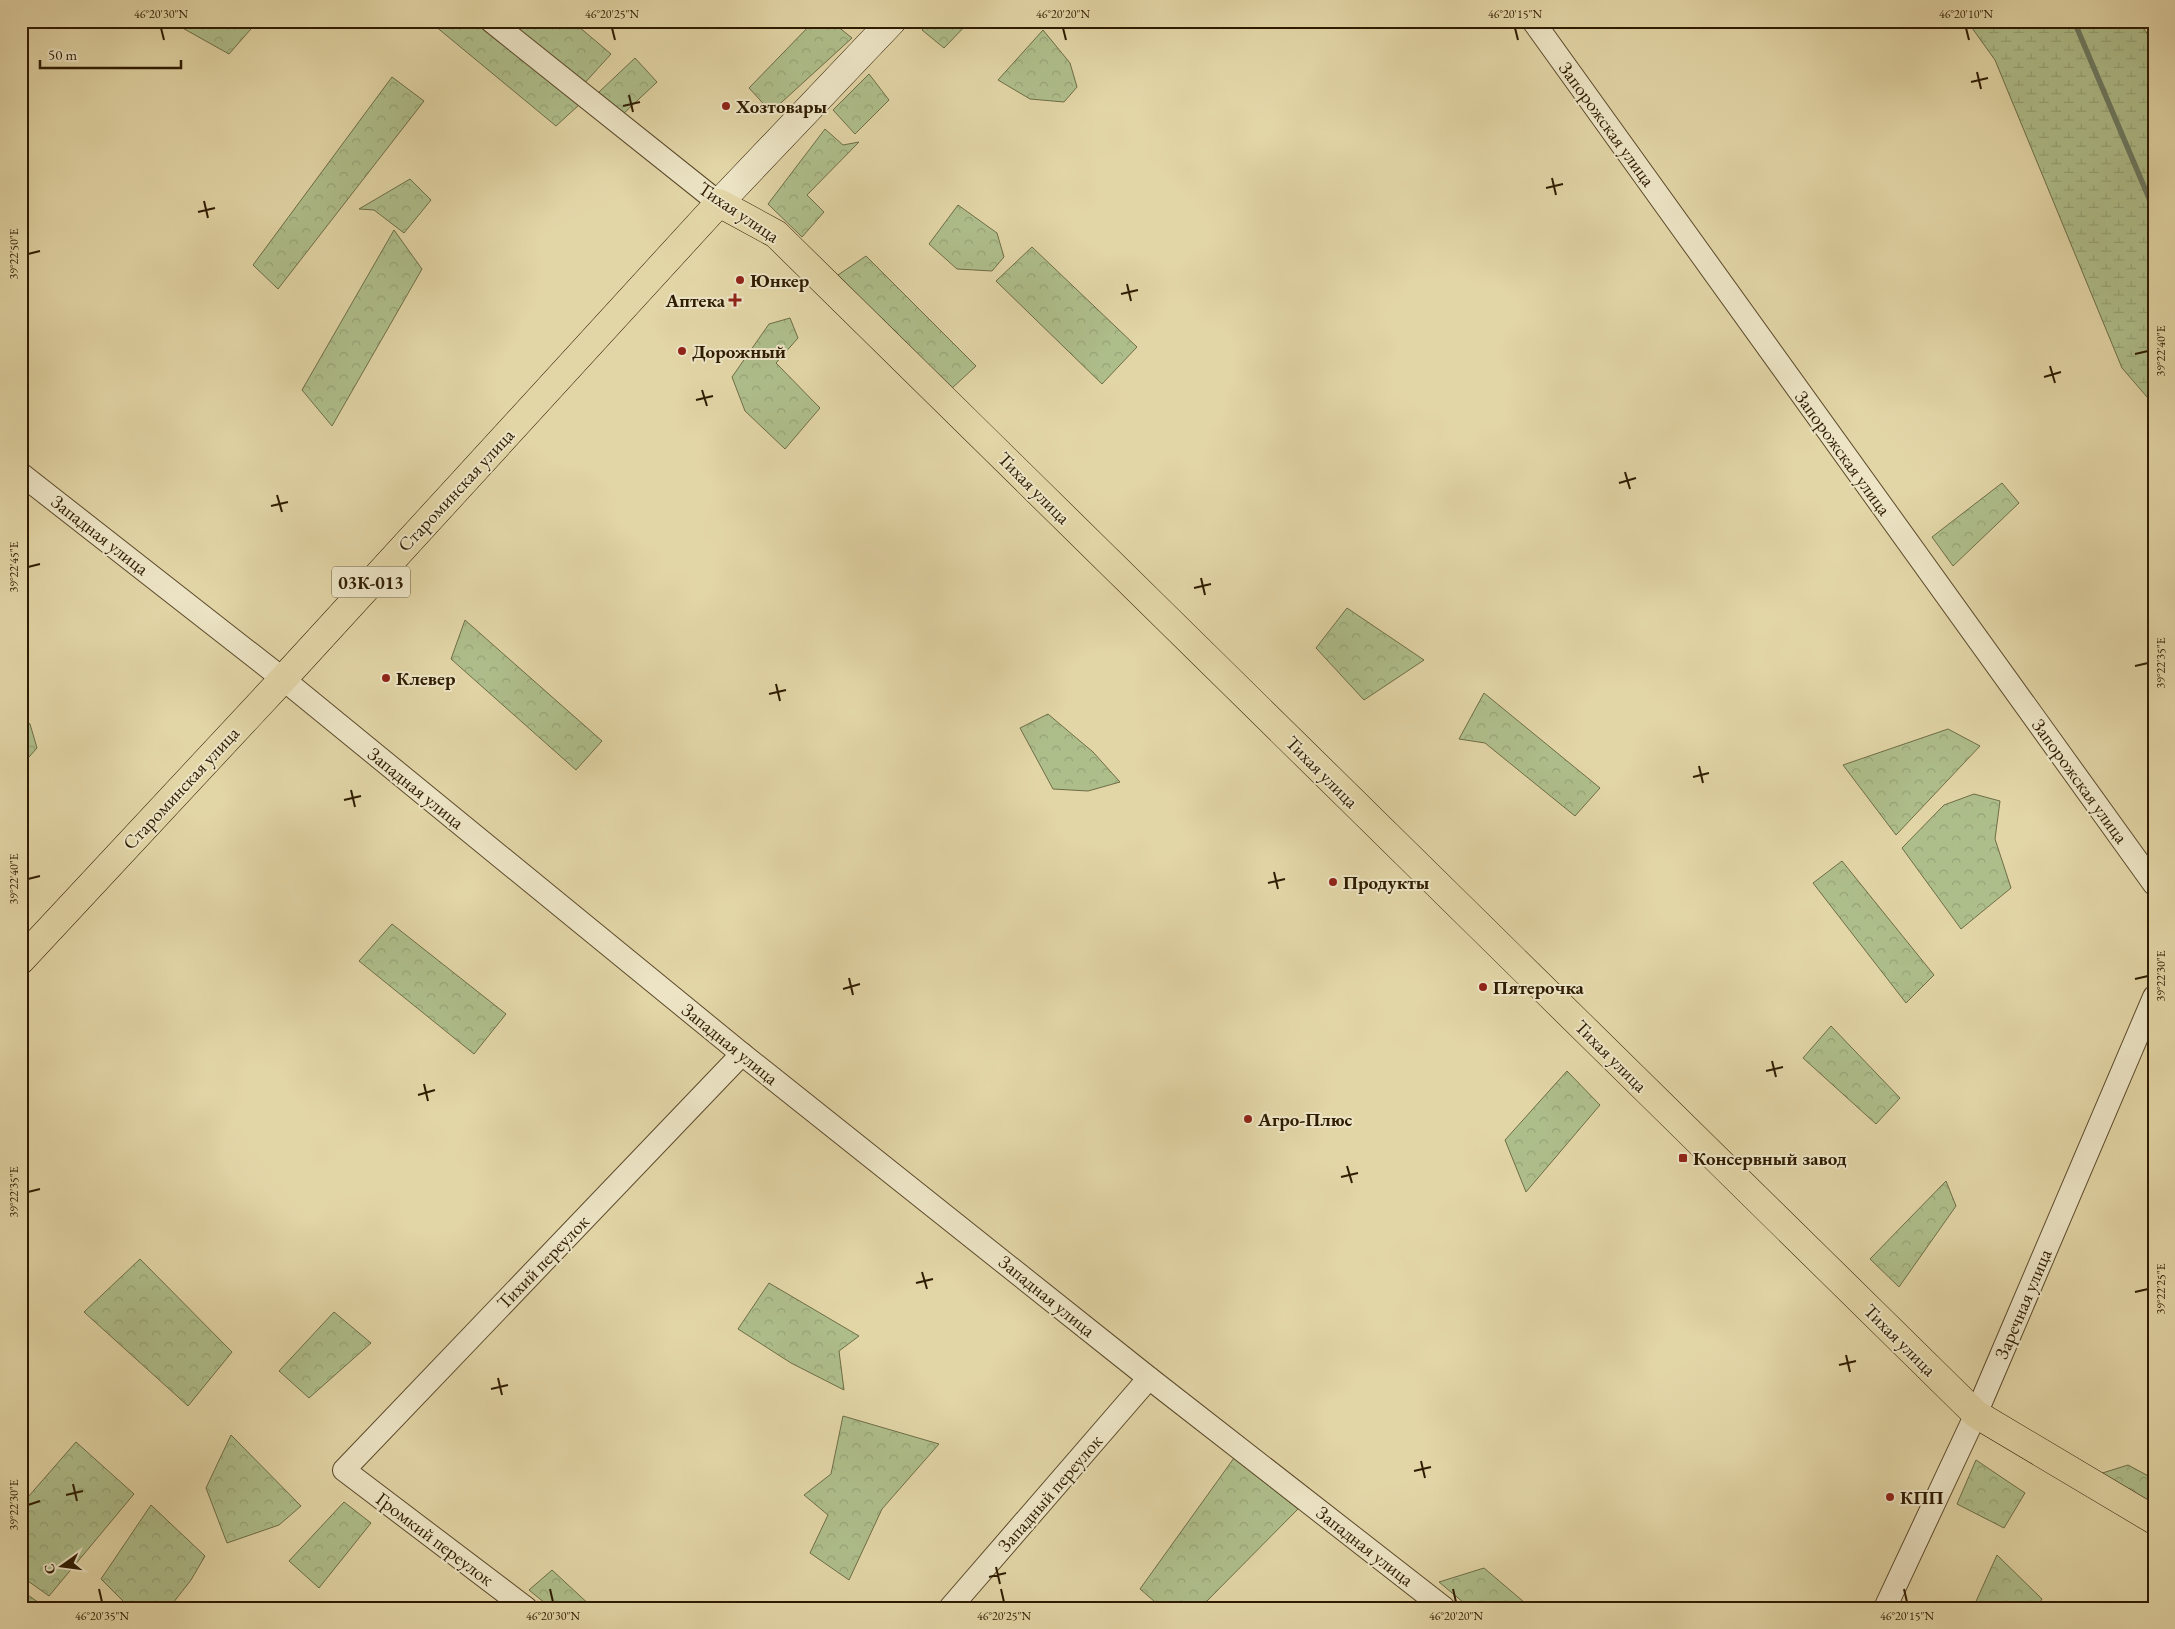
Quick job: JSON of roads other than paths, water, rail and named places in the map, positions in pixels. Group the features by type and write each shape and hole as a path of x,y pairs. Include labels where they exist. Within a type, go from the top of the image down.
{"main road":[{"name":"Староминская улица","path":"21,960 283,679 719,203"},
{"name":"Тихая улица","path":"719,203 776,234 1976,1414 2154,1520"}],"street":[{"name":"Тихая улица","path":"491,21 719,203"},
{"name":"Староминская улица","path":"719,203 892,21"},
{"name":"Запорожская улица","path":"1533,21 2154,884"},
{"name":"Западная улица","path":"21,474 283,679 742,1054 1149,1378 1444,1608"},
{"name":"Заречная улица","path":"1885,1608 1976,1414 2154,997"},
{"name":"Тихий переулок","path":"344,1470 742,1054"},
{"name":"Западный переулок","path":"950,1608 1149,1378"},
{"name":"Громкий переулок","path":"344,1470 526,1608"}],"waterway":[{"path":"2074,21 2154,210"}],"place":[{"name":"Хозтовары","path":"726,106"},
{"name":"Юнкер","path":"740,280"},
{"name":"Аптека","path":"735,300"},
{"name":"Дорожный","path":"682,351"},
{"name":"Клевер","path":"386,678"},
{"name":"Продукты","path":"1333,882"},
{"name":"Пятерочка","path":"1483,987"},
{"name":"Агро-Плюс","path":"1248,1119"},
{"name":"Консервный завод","path":"1683,1158"},
{"name":"КПП","path":"1890,1497"}]}
